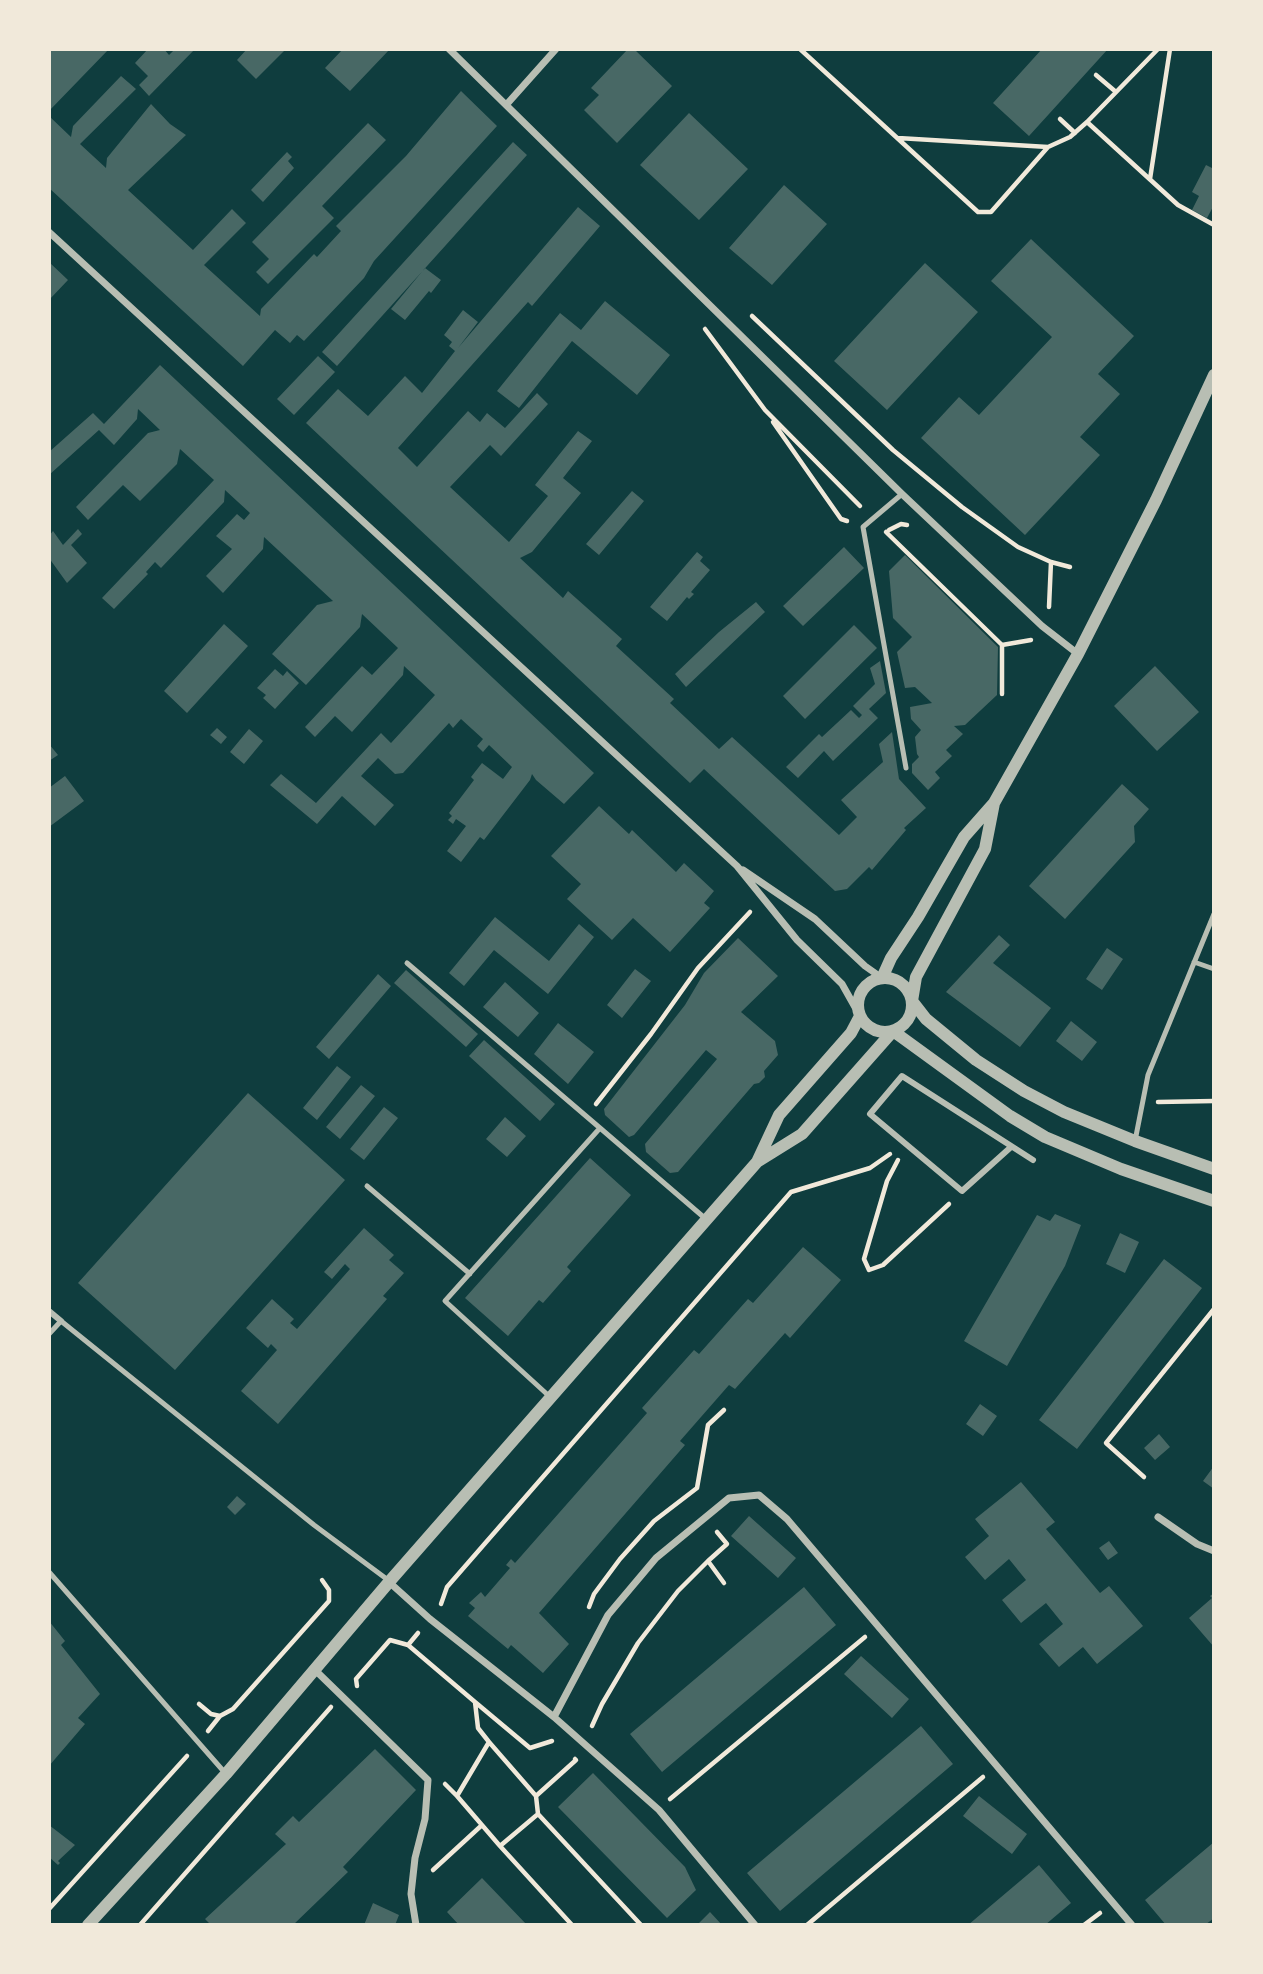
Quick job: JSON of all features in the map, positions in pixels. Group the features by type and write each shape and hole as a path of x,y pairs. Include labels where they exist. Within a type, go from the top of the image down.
{"street":[{"path":"449,49 902,494 1041,626 1078,654"},
{"path":"507,104 556,49"},
{"path":"49,232 737,866 797,940 842,984 864,1023 877,1031 893,1031 1010,1116 1045,1137 1121,1169 1214,1201"},
{"path":"88,1925 226,1774 389,1582 757,1162 779,1115 851,1032 860,1016 858,1000 861,993 873,981 882,978 891,958 918,917 964,836 994,803 1078,654 1156,500 1214,375"},
{"path":"757,1162 802,1134 893,1031 906,1022 912,1009 916,977 985,849 994,803"},
{"path":"737,866 815,919 865,966 882,978 900,982 926,1019 976,1060 1024,1091 1064,1112 1135,1142 1214,1170"},
{"path":"1011,1147 962,1191 870,1114 902,1076 1033,1160"},
{"path":"49,1311 61,1321"},
{"path":"554,1717 608,1615 656,1558 729,1498 759,1495 787,1519 1132,1925"},
{"path":"1158,1517 1197,1544 1214,1551"},
{"path":"389,1582 430,1619 554,1717 659,1810 755,1925"},
{"path":"314,1669 428,1780 425,1819 415,1858 411,1894 416,1925"}],"lane":[{"path":"902,494 863,527 906,768"},
{"path":"1135,1142 1148,1075 1214,914"},
{"path":"1194,962 1214,969"},
{"path":"407,963 707,1220"},
{"path":"551,1398 445,1301 600,1128"},
{"path":"367,1186 470,1274"},
{"path":"49,1334 61,1321 389,1582"},
{"path":"49,1572 226,1774"}],"path":[{"path":"800,49 978,212 992,212 1048,147 1075,133 1154,50"},
{"path":"1150,179 1170,49"},
{"path":"1096,75 1116,92"},
{"path":"1059,118 1075,133"},
{"path":"1087,122 1178,205 1214,225"},
{"path":"898,138 1048,147"},
{"path":"747,311 893,450 961,507 1018,547 1051,562 1070,567"},
{"path":"765,410 841,519 863,527"},
{"path":"886,532 1002,645 1002,694"},
{"path":"1049,610 1051,562"},
{"path":"1002,645 1033,639"},
{"path":"586,1115 651,1034 698,968 751,911"},
{"path":"1143,1101 1214,1101"},
{"path":"906,1144 887,1181 864,1259 869,1270 883,1265 962,1191"},
{"path":"408,1644 441,1605 447,1587 792,1192 870,1168 906,1144"},
{"path":"1144,1477 1106,1443 1214,1309"},
{"path":"586,1616 594,1594 620,1559 654,1521 697,1488 708,1425 724,1410"},
{"path":"596,1734 591,1729 601,1704 638,1643 678,1591 727,1544 710,1523"},
{"path":"708,1561 724,1583"},
{"path":"199,1704 211,1714 220,1716 233,1709 329,1601 330,1590 322,1580"},
{"path":"667,1802 872,1632"},
{"path":"149,1925 142,1923 390,1640 408,1644 530,1748 554,1740 561,1747"},
{"path":"356,1679 357,1688"},
{"path":"475,1702 478,1728 537,1796 538,1814 641,1925"},
{"path":"457,1797 489,1742"},
{"path":"537,1796 576,1760 569,1753"},
{"path":"807,1925 989,1772"},
{"path":"438,1777 572,1925"},
{"path":"49,1909 154,1792"},
{"path":"500,1846 538,1814"},
{"path":"429,1882 432,1871 482,1825"},
{"path":"1084,1925 1106,1908"}],"building":[{"path":"49,49 109,49 49,111"},
{"path":"148,49 164,49 169,55 175,49 195,49 149,96 139,85 148,76 135,63"},
{"path":"247,49 286,49 256,79 237,60"},
{"path":"343,49 390,49 350,91 325,68"},
{"path":"628,49 634,49 672,86 617,143 584,110 599,95 591,88"},
{"path":"1042,49 1108,49 1029,136 993,103"},
{"path":"121,76 136,89 80,144 106,168 107,158 151,104 170,124 186,135 128,190 193,250 232,209 246,223 204,265 260,316 261,309 314,254 317,257 341,231 336,226 406,156 461,91 497,126 374,261 364,278 304,341 297,335 290,343 275,330 243,366 49,188 49,116 71,137 73,126"},
{"path":"689,113 748,169 699,220 640,165"},
{"path":"368,123 386,140 322,206 334,218 268,284 256,272 269,259 252,242"},
{"path":"513,142 527,155 337,366 322,352"},
{"path":"287,152 292,157 288,161 294,168 263,202 251,190"},
{"path":"1206,165 1214,169 1214,205 1207,218 1192,210 1199,196 1192,192"},
{"path":"784,185 827,224 772,285 729,248"},
{"path":"578,207 600,226 532,306 528,302 398,448 417,467 468,411 480,422 487,413 505,428 537,393 548,404 501,456 490,445 450,487 509,542 548,496 535,485 578,431 592,441 563,478 581,493 532,552 520,558 563,598 568,591 622,639 616,646 674,699 670,703 719,749 732,737 839,835 857,817 841,800 883,762 879,744 892,732 899,779 926,808 904,828 906,830 872,870 869,867 847,889 835,891 704,769 690,783 306,423 338,389 368,416 405,376 422,393 455,351 449,346 452,342 444,335 463,310 478,322 458,348"},
{"path":"1031,239 1134,336 1098,374 1120,394 1080,437 1100,455 1025,535 921,438 959,397 979,415 1052,337 991,281"},
{"path":"49,262 68,280 49,300"},
{"path":"925,263 978,312 887,410 834,361"},
{"path":"425,268 441,280 405,320 391,309"},
{"path":"605,301 670,355 637,395 572,341 519,408 497,391 560,313 581,330"},
{"path":"318,356 335,372 294,415 277,399"},
{"path":"160,365 594,773 564,804 532,774 484,840 480,837 461,862 447,851 466,826 456,819 453,824 448,820 452,816 449,813 474,780 471,777 482,763 503,779 512,767 489,745 483,752 477,746 483,739 461,719 453,728 449,723 403,773 395,774 378,758 361,776 394,805 375,826 342,796 317,824 270,785 281,774 316,803 381,733 391,743 435,695 404,666 403,675 352,732 335,716 315,737 305,727 362,666 372,675 398,648 362,614 360,627 306,685 272,654 317,605 333,601 264,537 263,549 223,593 206,576 232,549 216,536 237,514 244,520 250,513 225,490 224,502 161,568 155,562 146,572 148,574 114,609 102,598 214,480 180,449 177,464 140,501 123,485 88,520 76,507 148,433 160,430 138,409 137,419 114,445 99,430 49,475 49,452 93,413 104,424"},
{"path":"632,491 644,501 599,555 586,544"},
{"path":"78,529 82,534 71,545 87,563 67,583 49,558 49,536 53,531 63,545"},
{"path":"844,547 864,568 803,626 783,606"},
{"path":"697,552 703,557 700,561 710,570 691,592 694,594 689,599 687,597 667,621 650,607"},
{"path":"905,555 998,647 997,695 965,725 954,726 963,734 946,750 952,756 935,772 940,778 928,790 912,773 912,764 919,757 915,737 921,730 911,719 910,707 932,703 915,687 905,688 897,652 912,637 893,618 889,571"},
{"path":"756,602 765,612 686,687 675,674 719,632"},
{"path":"224,624 248,646 187,713 164,691"},
{"path":"854,625 877,648 805,719 783,696"},
{"path":"880,661 886,693 869,709 878,718 833,761 824,751 798,778 786,767 819,734 822,737 851,710 859,718 862,715 853,706 875,684 870,668"},
{"path":"1155,666 1199,712 1157,751 1114,706"},
{"path":"275,669 283,676 287,671 299,683 275,709 263,698 266,695 257,688"},
{"path":"217,728 227,737 221,744 210,735"},
{"path":"249,729 263,741 244,764 230,752"},
{"path":"49,744 58,755 49,761"},
{"path":"65,776 84,801 49,827 49,788"},
{"path":"1122,784 1149,809 1134,826 1135,842 1065,919 1029,886"},
{"path":"599,806 629,834 632,830 676,872 684,863 714,891 704,903 710,908 670,952 633,918 612,940 567,899 581,884 551,856"},
{"path":"495,917 549,961 579,924 594,937 548,994 494,950 464,986 449,973"},
{"path":"999,935 1010,945 993,963 1051,1008 1020,1047 946,992"},
{"path":"738,938 778,976 741,1012 775,1041 778,1055 764,1071 765,1077 754,1084 678,1172 670,1173 646,1152 645,1144 717,1059 706,1050 634,1135 629,1137 605,1115 604,1109 685,1005 704,973"},
{"path":"1107,948 1123,959 1102,990 1086,979"},
{"path":"635,969 651,981 622,1018 607,1005"},
{"path":"406,970 478,1034 466,1047 394,983"},
{"path":"378,974 391,986 329,1059 316,1047"},
{"path":"505,982 539,1013 518,1037 483,1007"},
{"path":"1071,1021 1097,1042 1082,1061 1056,1041"},
{"path":"558,1023 594,1052 568,1084 534,1054"},
{"path":"484,1040 555,1104 540,1121 469,1056"},
{"path":"337,1066 351,1077 317,1120 303,1108"},
{"path":"361,1085 375,1096 340,1139 326,1127"},
{"path":"248,1093 345,1180 175,1370 78,1283"},
{"path":"384,1107 398,1118 364,1160 350,1149"},
{"path":"505,1117 526,1136 507,1157 486,1139"},
{"path":"590,1158 631,1195 567,1267 571,1271 543,1303 539,1300 508,1336 465,1298"},
{"path":"1055,1214 1081,1225 1065,1266 1007,1366 964,1341 1037,1215 1050,1221"},
{"path":"364,1228 394,1255 389,1260 404,1273 383,1296 387,1299 278,1424 241,1391 277,1350 271,1344 268,1348 246,1328 272,1299 294,1319 290,1323 297,1329 350,1269 345,1264 332,1279 324,1272"},
{"path":"1120,1233 1139,1242 1125,1273 1106,1264"},
{"path":"803,1247 841,1280 790,1338 785,1333 735,1389 729,1385 680,1441 685,1445 539,1613 569,1644 543,1673 511,1645 508,1649 468,1616 475,1608 469,1603 481,1592 485,1597 510,1568 506,1565 511,1559 515,1563 647,1413 642,1408 694,1350 699,1354 748,1299 753,1303"},
{"path":"1164,1259 1202,1288 1077,1449 1039,1420"},
{"path":"980,1404 997,1416 983,1436 966,1424"},
{"path":"1159,1434 1170,1447 1155,1460 1144,1448"},
{"path":"1214,1466 1214,1489 1203,1481"},
{"path":"1021,1482 1055,1522 1046,1529 1100,1593 1109,1586 1143,1626 1097,1664 1083,1647 1059,1667 1039,1644 1063,1624 1046,1603 1021,1623 1002,1600 1026,1580 1009,1559 985,1580 965,1557 989,1536 975,1519"},
{"path":"237,1496 246,1504 235,1515 227,1507"},
{"path":"749,1516 796,1558 778,1578 731,1536"},
{"path":"1109,1541 1118,1553 1108,1560 1099,1548"},
{"path":"804,1587 836,1625 662,1772 630,1734"},
{"path":"1214,1593 1214,1647 1189,1618 1212,1598 1210,1596"},
{"path":"49,1621 65,1641 61,1645 100,1694 78,1718 85,1724 49,1766"},
{"path":"861,1656 909,1699 892,1718 844,1674"},
{"path":"921,1726 953,1764 780,1911 747,1873"},
{"path":"375,1749 416,1790 343,1867 348,1872 293,1925 211,1925 205,1919 286,1844 275,1834 293,1816 299,1822"},
{"path":"593,1773 685,1867 696,1890 667,1918 558,1807"},
{"path":"979,1796 1027,1834 1012,1854 963,1816"},
{"path":"49,1825 75,1845 58,1861 58,1865 49,1857"},
{"path":"1214,1842 1214,1918 1205,1925 1166,1925 1145,1900"},
{"path":"1039,1865 1071,1903 1045,1925 968,1925"},
{"path":"482,1878 527,1925 459,1925 447,1912"},
{"path":"373,1903 399,1915 395,1925 364,1925"},
{"path":"710,1912 722,1925 697,1925"}]}
